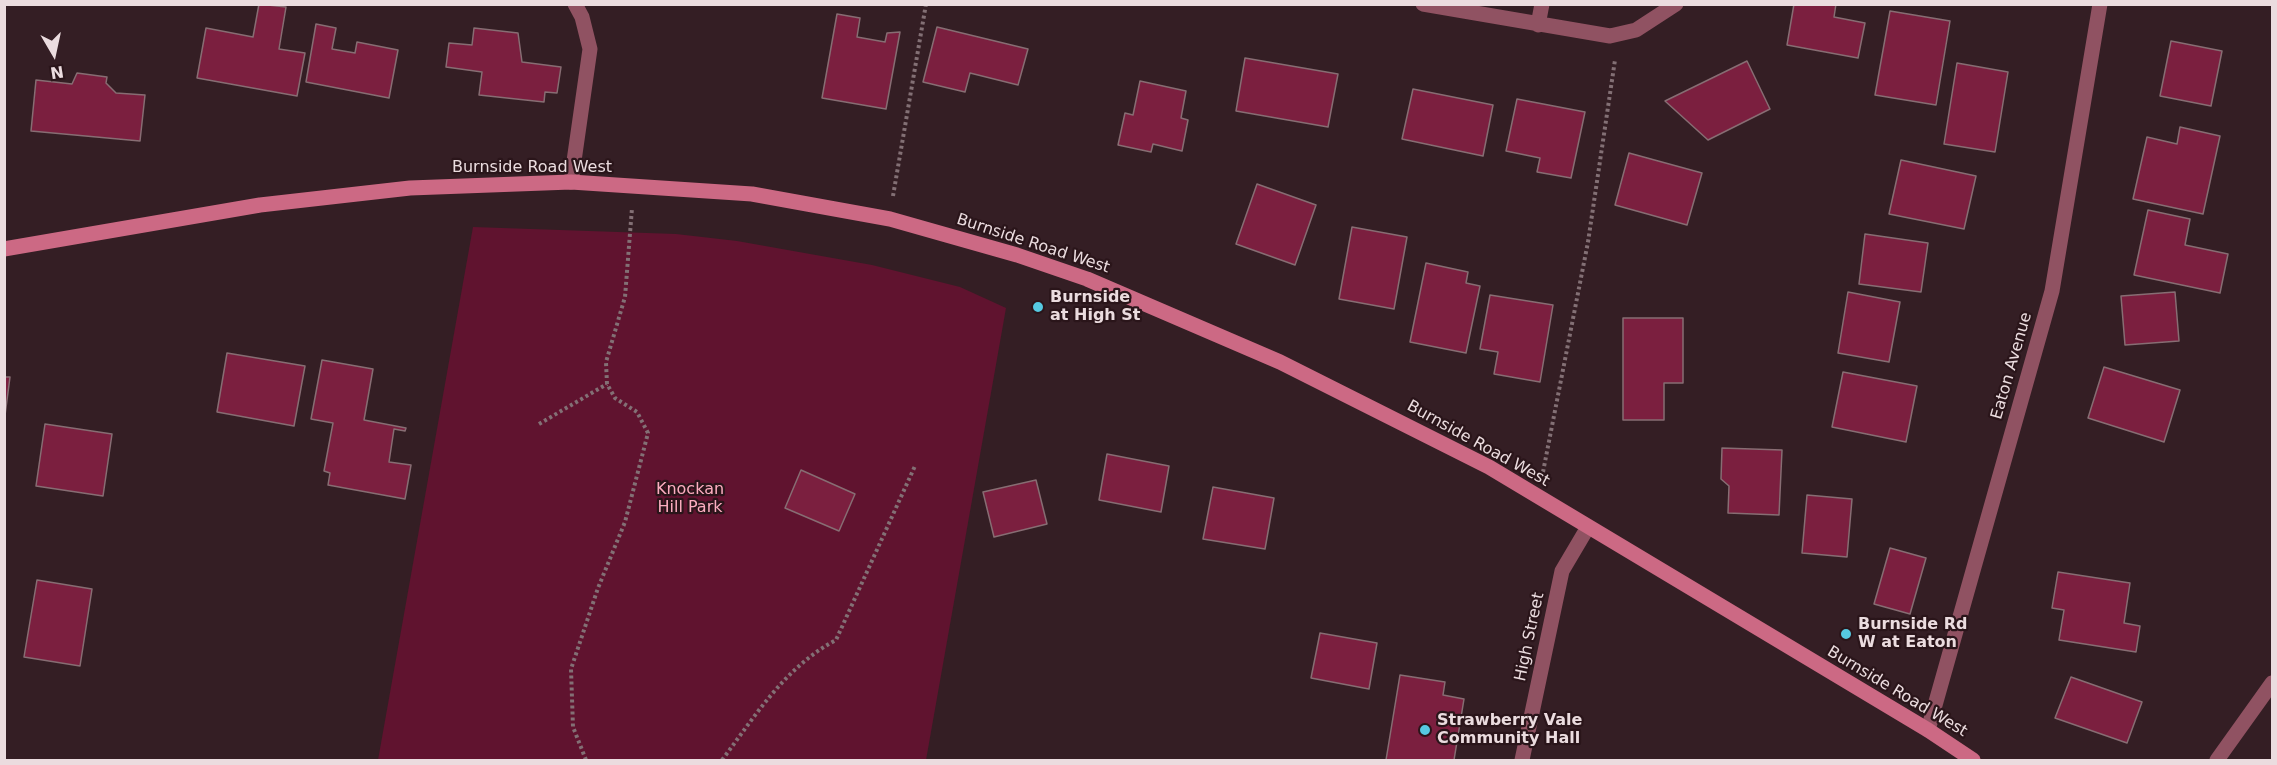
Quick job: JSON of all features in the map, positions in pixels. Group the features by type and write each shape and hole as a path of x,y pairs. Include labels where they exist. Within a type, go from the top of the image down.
{"street":[{"path":"571,182 590,49 582,16 575,4"},
{"path":"1423,4 1610,36 1636,30 1676,4"},
{"path":"1538,25 1542,4"},
{"name":"Eaton Avenue","path":"1928,730 2052,291 2100,4"},
{"name":"Burnside Road West","path":"4,249 335,195 421,187 571,182 753,194 890,219 1017,255 1087,279 1280,362 1430,435 1928,730 1973,760"},
{"name":"High Street","path":"1522,760 1562,571 1588,527"},
{"path":"2217,760 2272,683"}],"path":[{"path":"890,219 899,154 926,4"},
{"path":"1538,497 1588,242 1615,63 1610,36"},
{"path":"586,760 573,727 571,669 598,588 625,522 648,433 637,412 615,398 607,384 606,362 625,297 633,186"},
{"path":"538,424 607,384"},
{"path":"722,760 780,681 812,652 836,640 915,466"}],"green space":[{"name":"Knockan Hill Park","path":"473,227 676,234 737,241 872,265 960,287 1006,308 926,760 378,760"}],"building":[{"path":"259,4 286,7 279,49 305,53 297,96 197,78 206,28 253,37"},
{"path":"1794,4 1836,4 1834,17 1865,23 1858,58 1787,45"},
{"path":"1890,11 1950,21 1936,105 1875,95"},
{"path":"837,14 860,18 857,37 885,42 887,33 900,32 886,109 822,98"},
{"path":"316,24 336,28 332,49 355,53 357,42 398,50 389,98 306,82"},
{"path":"937,27 1028,49 1018,85 970,73 965,92 923,82"},
{"path":"474,28 518,33 522,62 561,67 557,93 545,92 544,102 479,95 482,72 446,67 449,43 472,45"},
{"path":"2171,41 2222,51 2211,106 2160,96"},
{"path":"1245,58 1338,74 1328,127 1236,111"},
{"path":"1747,61 1770,109 1708,140 1665,101"},
{"path":"1957,63 2008,72 1995,152 1944,144"},
{"path":"77,73 107,77 106,83 116,93 145,95 140,141 31,131 36,80 72,84"},
{"path":"1140,81 1186,91 1181,118 1188,120 1182,151 1153,144 1151,152 1118,145 1125,113 1133,115"},
{"path":"1413,89 1493,105 1483,156 1402,139"},
{"path":"1517,99 1585,112 1571,178 1537,172 1540,158 1506,151"},
{"path":"2180,127 2220,136 2203,214 2133,199 2147,137 2177,144"},
{"path":"1629,153 1702,173 1687,225 1615,205"},
{"path":"1901,160 1976,176 1964,229 1889,214"},
{"path":"1257,184 1316,205 1295,265 1236,244"},
{"path":"2148,210 2190,219 2185,245 2228,254 2220,293 2134,275"},
{"path":"1352,227 1407,237 1394,309 1339,299"},
{"path":"1865,234 1928,243 1921,292 1859,284"},
{"path":"1426,263 1468,272 1466,283 1480,286 1466,353 1410,342"},
{"path":"1848,292 1900,302 1889,362 1838,353"},
{"path":"2175,292 2179,341 2125,345 2121,296"},
{"path":"1490,295 1553,305 1540,382 1494,374 1498,352 1480,349"},
{"path":"1623,318 1683,318 1683,383 1664,383 1664,420 1623,420"},
{"path":"227,353 305,366 294,426 217,412"},
{"path":"322,360 373,369 364,420 406,428 405,431 394,429 389,462 411,465 405,499 328,485 330,473 324,471 333,423 311,419"},
{"path":"2104,367 2180,390 2164,442 2088,418"},
{"path":"1843,372 1917,386 1906,442 1832,427"},
{"path":"4,377 10,377 4,423"},
{"path":"45,424 112,434 103,496 36,486"},
{"path":"1722,448 1782,450 1779,515 1728,513 1729,486 1721,479"},
{"path":"1107,454 1169,466 1161,512 1099,500"},
{"path":"801,470 855,494 839,531 785,508"},
{"path":"1036,480 1047,524 994,537 983,492"},
{"path":"1213,487 1274,498 1265,549 1203,539"},
{"path":"1807,495 1852,499 1847,557 1802,553"},
{"path":"1890,548 1926,558 1910,614 1874,604"},
{"path":"2058,572 2130,583 2124,623 2140,626 2136,652 2059,640 2064,610 2052,608"},
{"path":"37,580 92,589 80,666 24,657"},
{"path":"1320,633 1377,643 1369,689 1311,678"},
{"name":"Strawberry Vale Community Hall","path":"1400,675 1445,682 1443,695 1464,699 1454,760 1386,760"},
{"path":"2071,677 2142,702 2127,743 2055,718"}],"place":[{"name":"Burnside at High St","path":"1038,307"},
{"name":"Burnside Rd W at Eaton","path":"1846,634"},
{"name":"Strawberry Vale Community Hall","path":"1425,730"}]}
